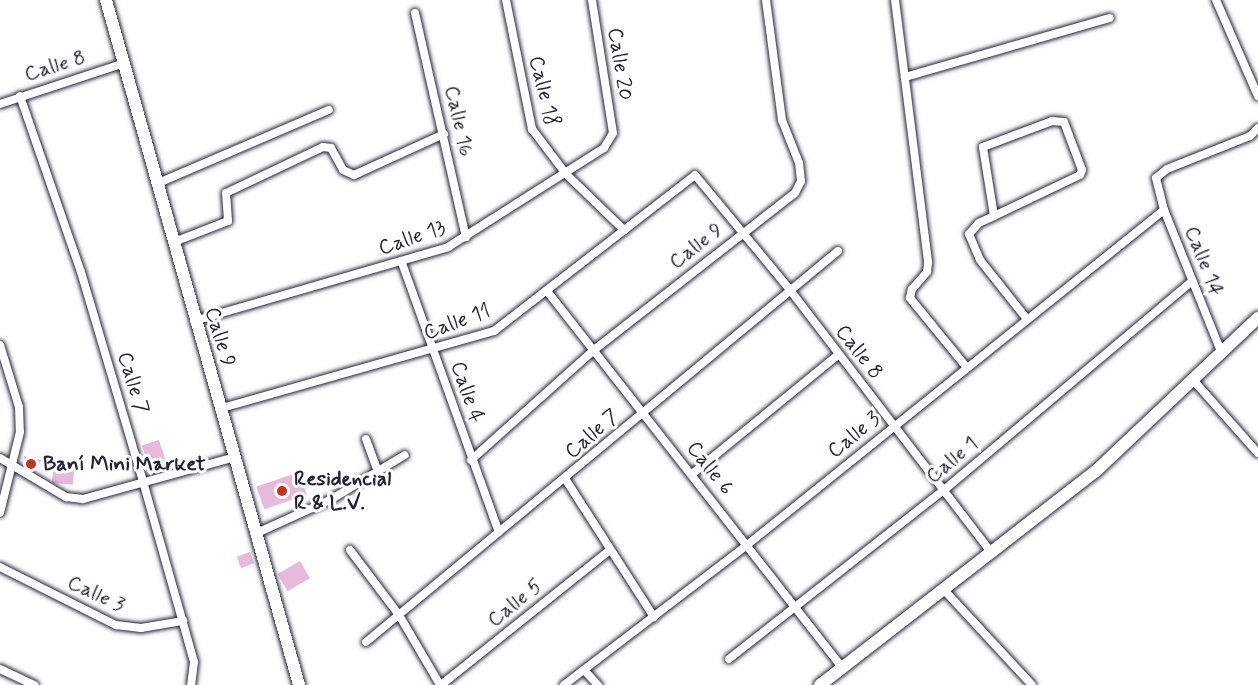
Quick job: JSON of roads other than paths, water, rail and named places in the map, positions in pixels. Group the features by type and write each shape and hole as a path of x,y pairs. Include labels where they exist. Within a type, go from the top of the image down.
{"street":[{"name":"Calle 9","path":"106,0 194,321 259,532 299,685"},
{"name":"Calle 18","path":"506,0 532,129 566,174 624,230"},
{"name":"Calle 20","path":"592,0 613,133"},
{"name":"Calle 9","path":"471,460 594,350 795,193 801,181 778,99 766,0"},
{"path":"895,0 928,263 927,272 912,289 910,298 967,368"},
{"path":"1215,0 1258,96"},
{"name":"Calle 16","path":"415,13 466,237"},
{"path":"905,77 1110,18"},
{"name":"Calle 8","path":"0,104 122,64"},
{"name":"Calle 7","path":"20,96 81,272 144,484 194,662 191,685"},
{"path":"156,184 329,110"},
{"path":"994,216 983,147 1052,121 1064,122 1082,170 1080,176 994,216 973,228 969,239 1027,319"},
{"name":"Calle 14","path":"1222,354 1164,210 1156,180 1167,169 1250,136 1258,128"},
{"name":"Calle 13","path":"194,321 402,262 466,237 604,148 613,133"},
{"path":"174,242 228,220 226,193 323,147 331,148 343,170 354,175 444,134"},
{"name":"Calle 8","path":"695,175 789,290 992,553"},
{"name":"Calle 11","path":"222,408 433,351 494,331 695,175"},
{"name":"Calle 3","path":"564,685 747,545 1164,210"},
{"name":"Calle 7","path":"366,642 566,480 838,251"},
{"name":"Calle 4","path":"402,262 471,460 499,532"},
{"name":"Calle 1","path":"729,659 945,490 1192,281"},
{"name":"Calle 6","path":"547,291 843,668"},
{"path":"820,685 1096,471 1194,381 1258,318"},
{"path":"0,345 19,407 20,432 13,468 0,513"},
{"path":"692,474 838,355"},
{"path":"1194,381 1258,453"},
{"path":"366,439 378,472"},
{"path":"259,532 330,500 405,455"},
{"path":"0,458 13,468 66,496 83,499 236,457"},
{"path":"566,480 654,617"},
{"path":"350,550 399,615 441,685"},
{"name":"Calle 5","path":"441,685 610,550"},
{"name":"Calle 3","path":"0,567 116,625 141,628 183,621"},
{"path":"944,590 1032,685"},
{"path":"0,669 34,685"},
{"path":"584,670 598,685"}],"place":[{"name":"Baní Mini Market","path":"31,464"},
{"name":"Residencial R & L.V.","path":"282,491"}]}
